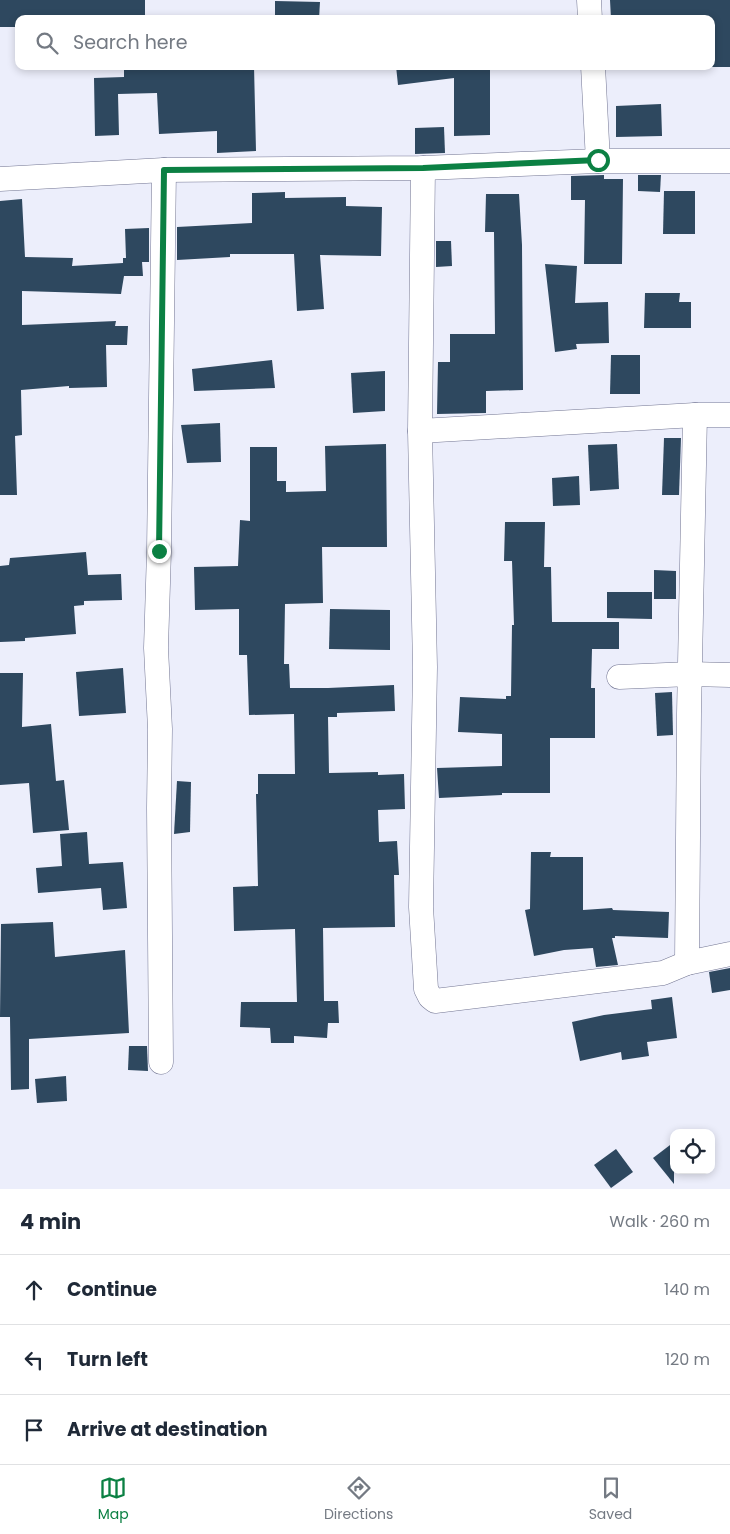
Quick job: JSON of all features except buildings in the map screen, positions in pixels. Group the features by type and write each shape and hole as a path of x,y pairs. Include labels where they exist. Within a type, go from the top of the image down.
{"street":[{"path":"589,0 590,15"},
{"path":"593,70 598,160"},
{"path":"0,180 164,170 423,168 598,160 730,162"},
{"path":"423,168 420,431 425,667 421,907 426,989 430,997 435,1000 663,973 687,963 730,954"},
{"path":"161,1062 160,729 156,648 164,170"},
{"path":"420,431 695,415 730,415"},
{"path":"687,963 695,415"},
{"path":"619,677 690,674 730,675"}],"route":[{"path":"159,551 164,170 423,168 598,160"}]}
